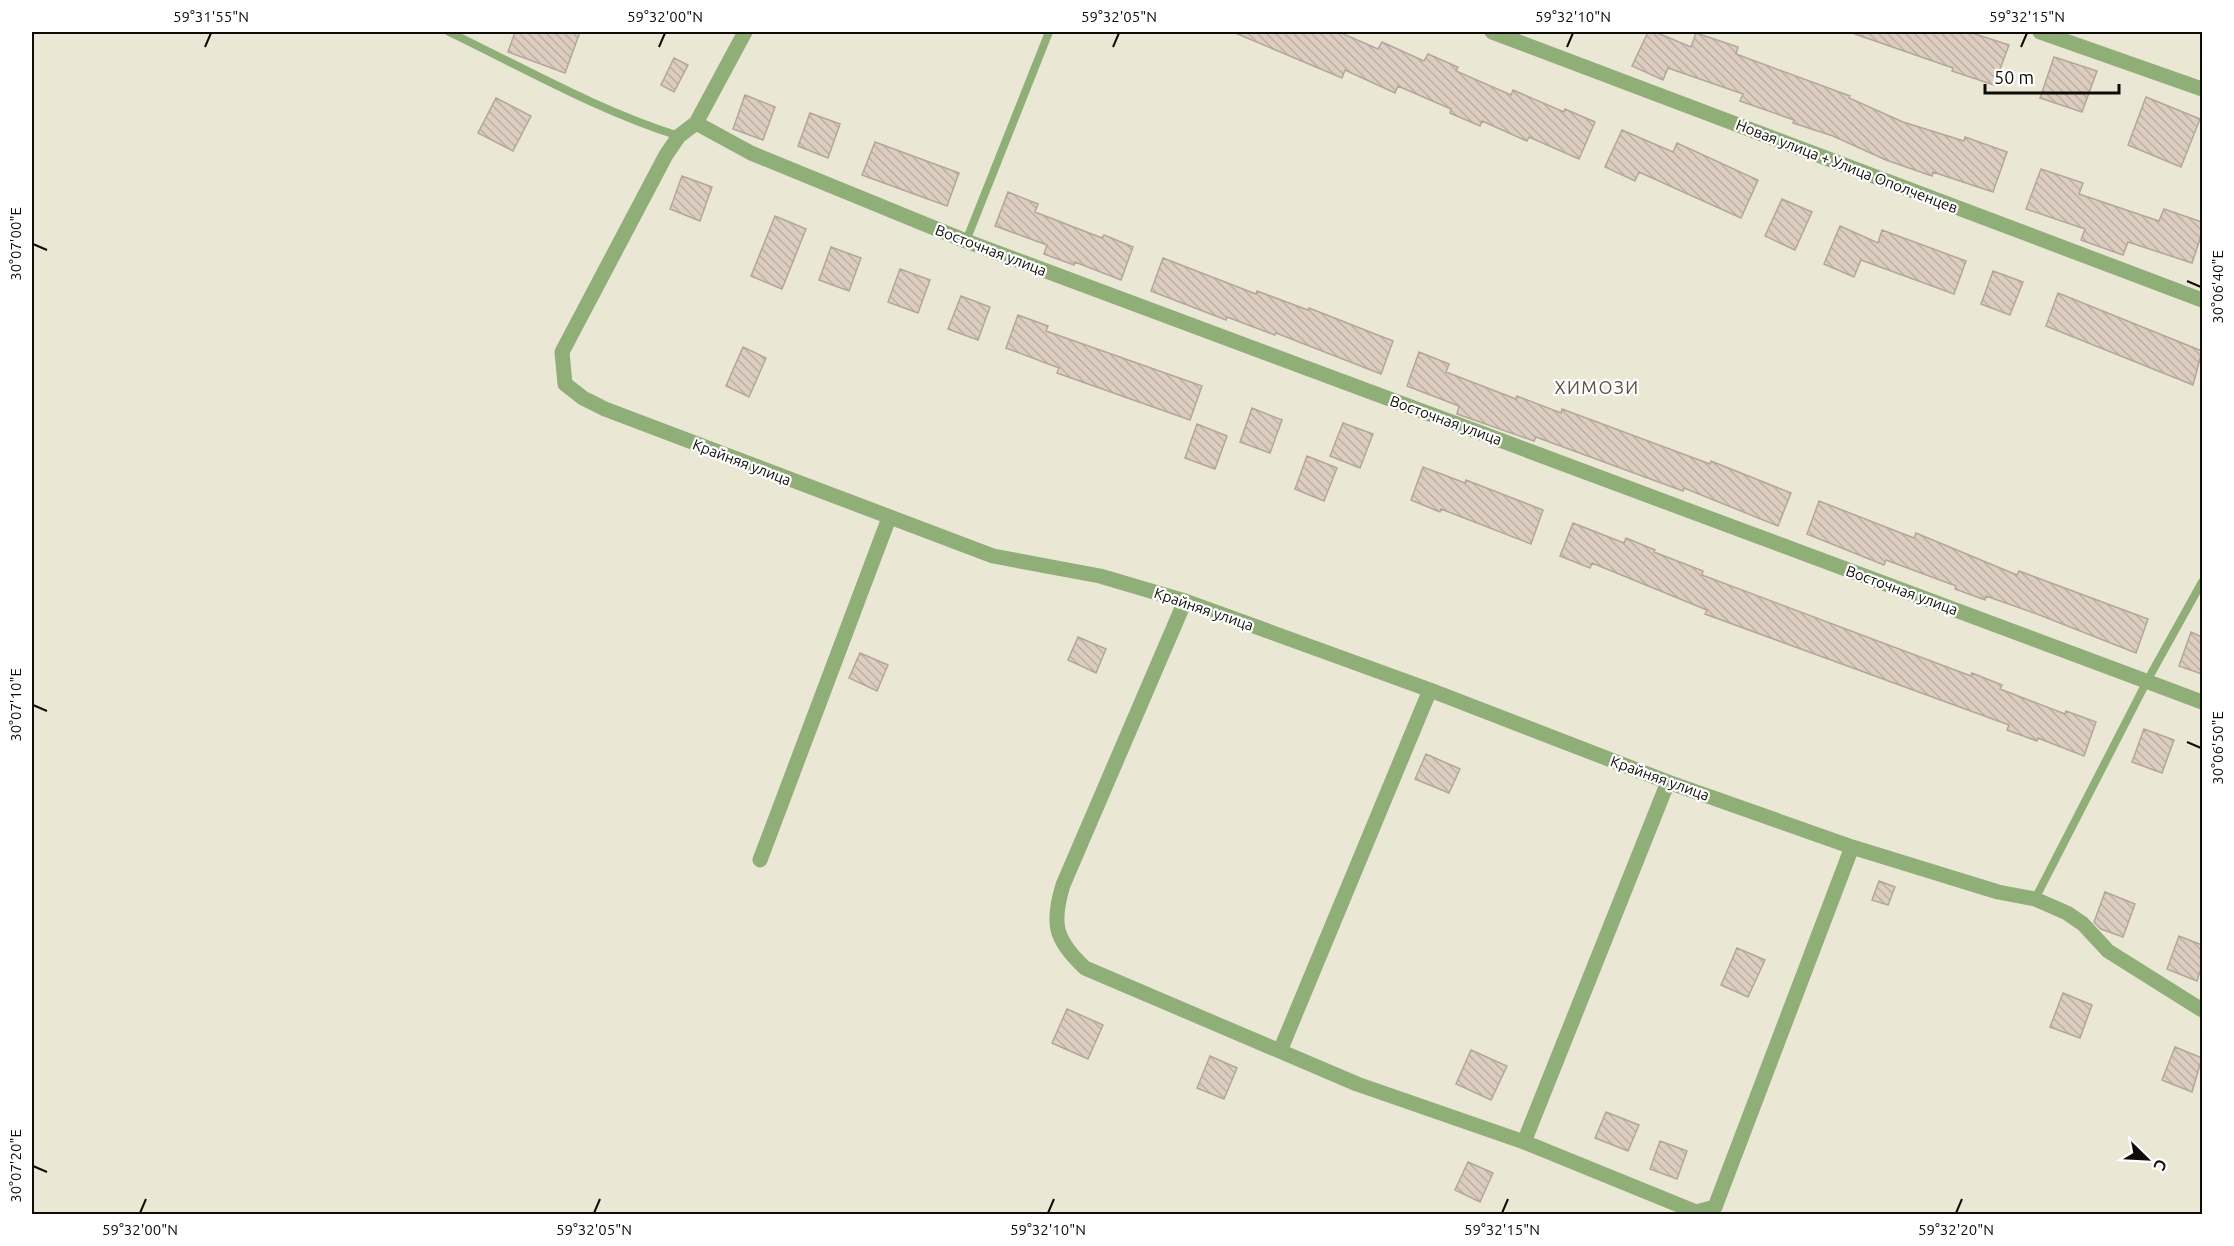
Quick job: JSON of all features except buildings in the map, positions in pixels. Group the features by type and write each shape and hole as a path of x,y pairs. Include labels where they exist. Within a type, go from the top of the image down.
{"street":[{"name":"Крайняя улица","path":"745,32 696,123 679,136 666,155 562,352 566,384 583,398 605,409 993,556 1100,576 1185,601 1430,690 1668,782 1852,847 1998,892 2035,899 2067,913 2083,924 2108,951 2202,1010"},
{"name":"Новая улица + Улица Ополченцев","path":"1492,32 2202,300"},
{"path":"2040,32 2202,89"},
{"name":"Восточная улица","path":"696,123 751,153 966,242 2202,702"},
{"path":"760,860 889,518"},
{"path":"1185,601 1063,885 1055,911 1059,934 1068,951 1085,968 1357,1084 1524,1142 1696,1212 1715,1207 1852,847"},
{"path":"1280,1051 1430,690"},
{"path":"1524,1142 1668,782"}],"lane":[{"path":"449,32 590,101 648,126 679,136"},
{"path":"966,242 1049,32"},
{"path":"2035,899 2147,681 2202,582"}],"district":[{"name":"ХИМОЗИ","path":"1597,387"}]}
